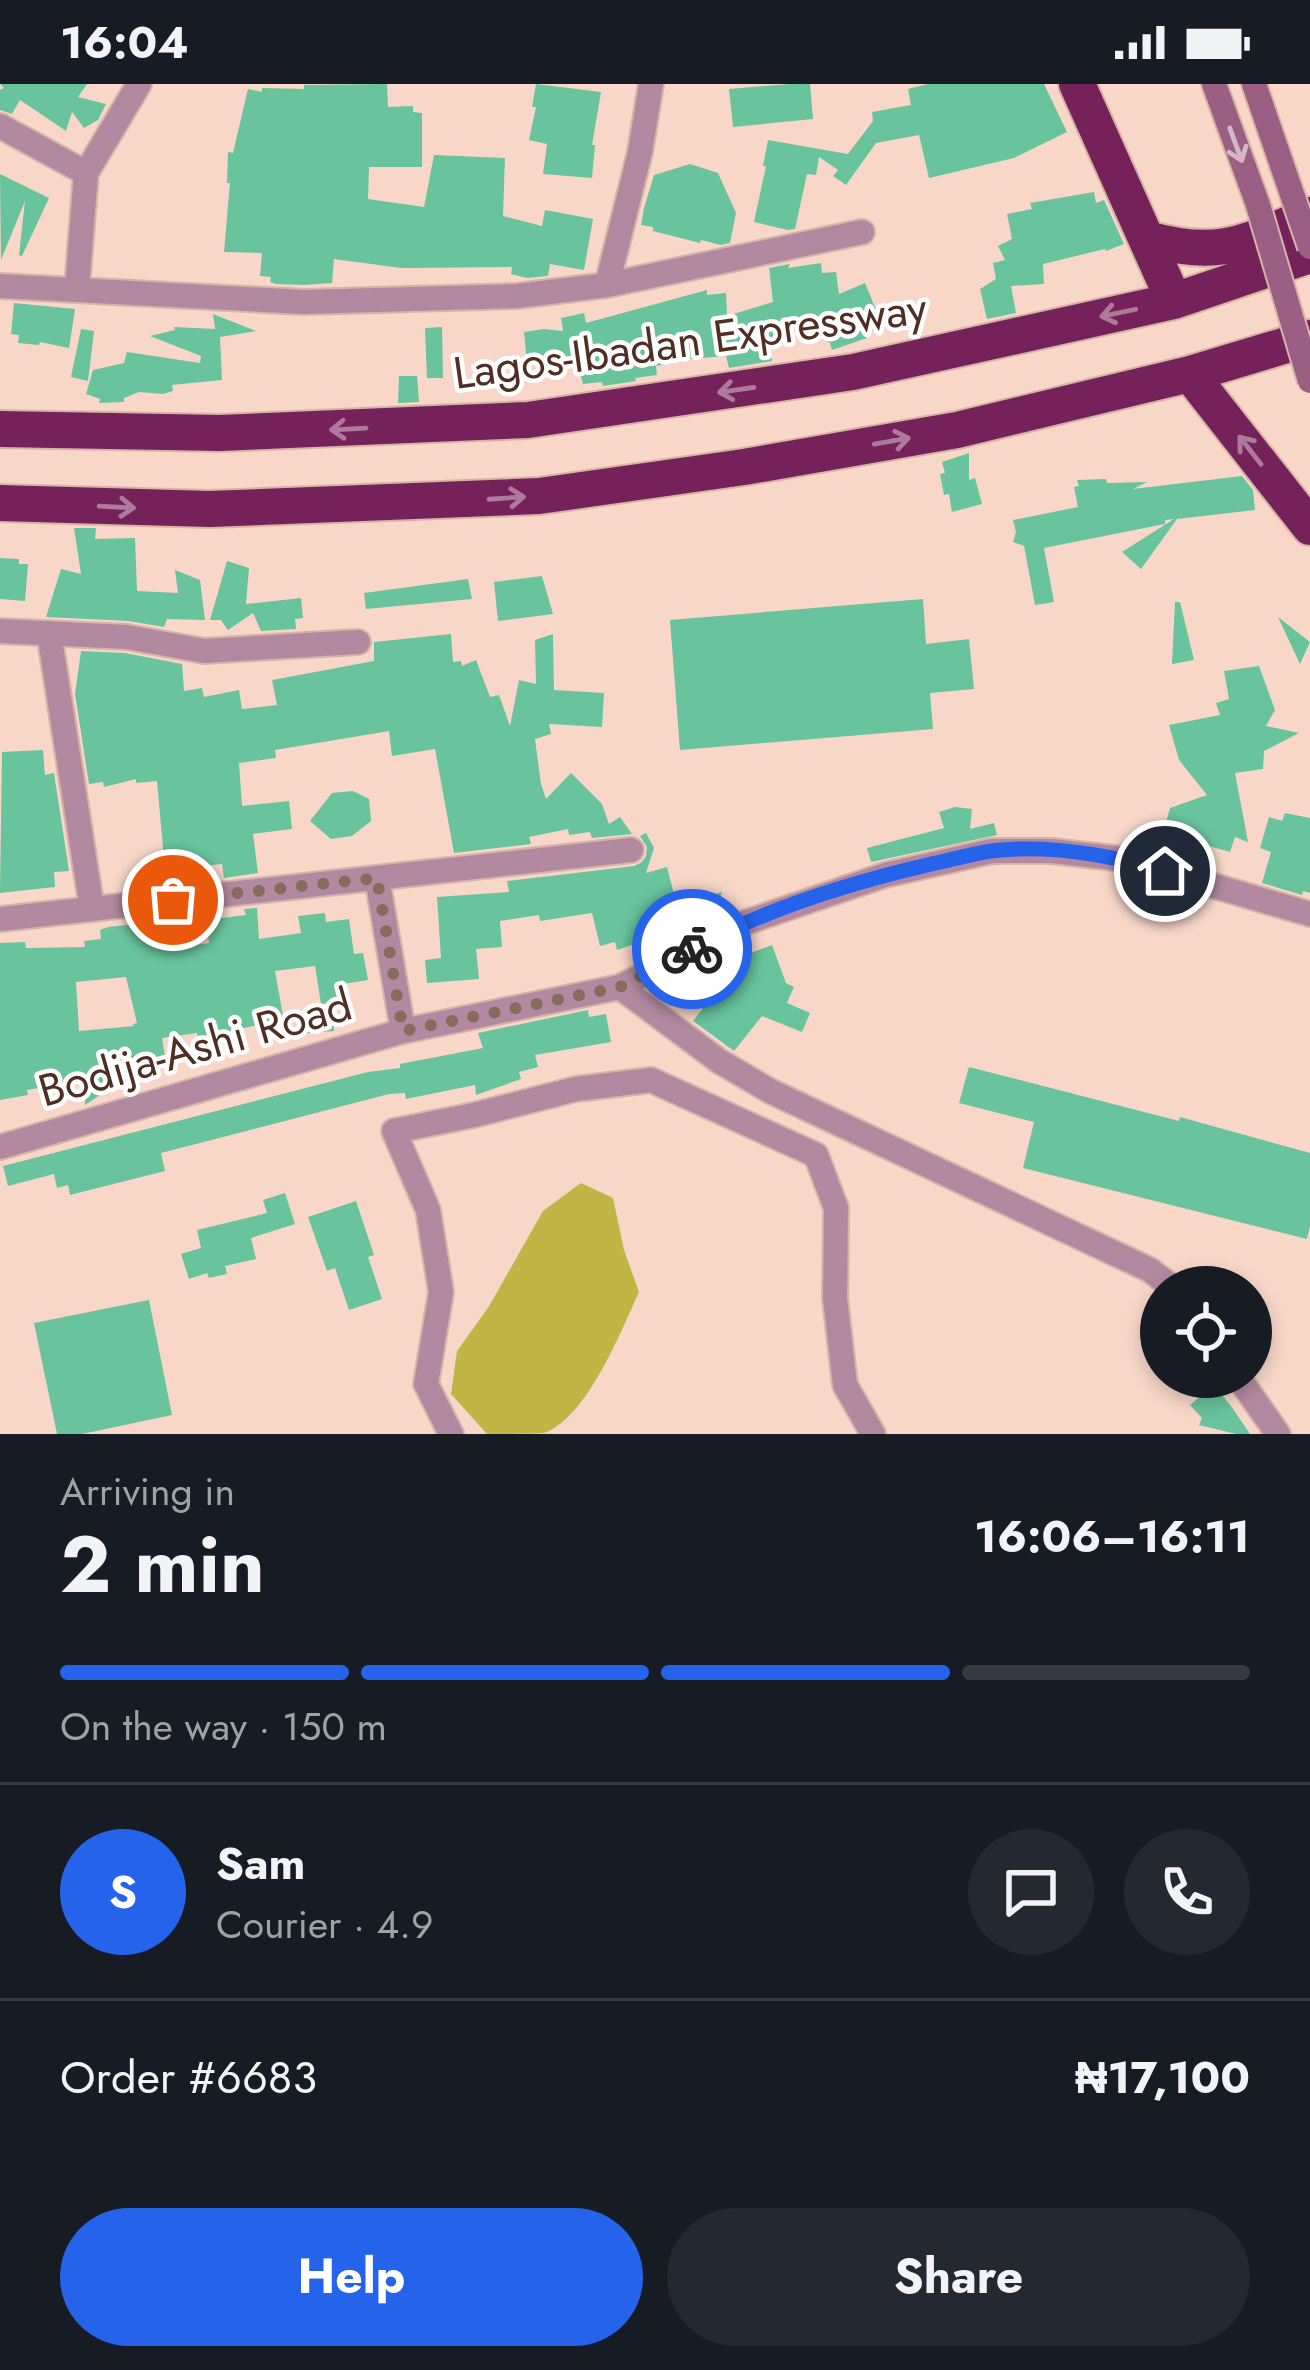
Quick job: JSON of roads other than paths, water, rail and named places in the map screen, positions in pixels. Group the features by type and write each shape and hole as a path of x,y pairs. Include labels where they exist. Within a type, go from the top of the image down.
{"highway":[{"path":"1077,84 1174,301"},
{"path":"1147,239 1180,248 1238,246 1302,207"},
{"name":"Lagos-Ibadan Expressway","path":"0,429 220,433 528,421 853,372 1174,301 1310,251"},
{"path":"0,503 210,509 539,496 957,430 1190,374 1310,338"},
{"path":"1190,374 1310,526"}],"main road":[{"path":"1214,84 1258,205 1310,381"},
{"path":"1254,84 1302,207 1310,251"}],"street":[{"path":"77,288 86,173 139,84"},
{"path":"608,285 651,84"},
{"path":"0,125 86,173"},
{"path":"0,286 304,302 517,296 608,285 862,232"},
{"path":"0,631 127,637 203,651 358,642"},
{"path":"49,633 92,909"},
{"path":"0,919 631,850"},
{"name":"Bodija-Ashi Road","path":"0,1147 403,1031 620,987 737,925 885,875 992,851 1052,851 1121,859 1310,914"},
{"path":"377,878 403,1031"},
{"path":"620,987 719,1061 770,1091 1142,1266"},
{"path":"452,1434 426,1384 441,1292 428,1210 394,1131 576,1089 651,1080 816,1155 836,1208 835,1298 845,1384 872,1434"},
{"path":"1253,1398 1278,1434"}]}
